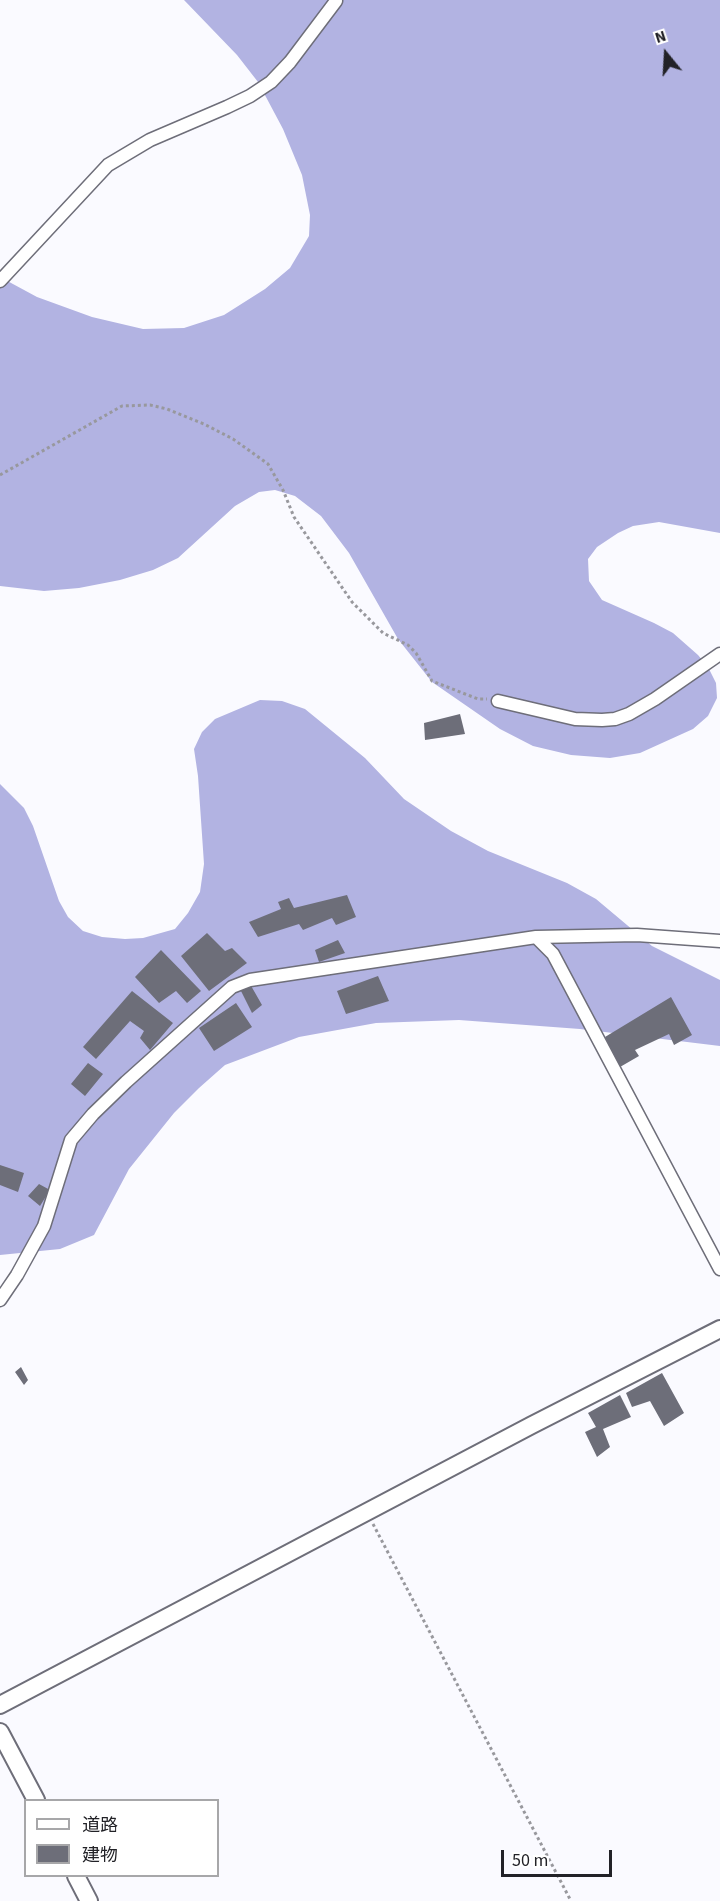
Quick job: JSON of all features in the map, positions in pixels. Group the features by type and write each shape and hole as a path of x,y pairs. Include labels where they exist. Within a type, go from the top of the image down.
{"street":[{"path":"0,281 108,165 150,140 250,96 271,82 290,62 336,1"},
{"path":"498,700 575,719 615,718 629,714 646,704 720,654"},
{"path":"0,1300 17,1275 44,1226 71,1140 93,1114 126,1082 232,987 250,980 536,937 637,935 720,941"},
{"path":"536,937 553,954 720,1269"},
{"path":"0,1705 720,1329"},
{"path":"0,1732 35,1799"},
{"path":"77,1877 89,1901"}],"path":[{"path":"0,476 122,406 150,405 168,409 204,424 233,438 268,464 283,490 294,517 352,602 383,633 408,645 416,653 432,681 478,699 498,700"},
{"path":"366,1512 571,1901"}],"shaded area":[{"path":"184,0 720,0 720,533 659,522 633,526 597,547 588,559 589,581 602,600 673,633 708,667 716,683 717,698 708,716 693,729 640,753 610,758 571,755 533,746 500,729 432,682 398,639 349,553 321,516 295,496 275,490 259,492 235,506 178,558 153,570 120,580 79,588 44,591 0,586 0,277 37,297 92,317 143,329 184,328 224,315 265,289 290,268 309,236 310,215 302,175 283,129 258,82 237,55"},
{"path":"260,700 282,701 305,709 365,758 404,799 451,831 488,851 567,883 596,899 652,946 720,980 720,1046 580,1029 459,1020 376,1023 299,1037 225,1065 199,1088 174,1113 129,1169 94,1235 60,1249 0,1255 0,784 24,808 33,826 59,901 68,917 83,931 102,937 125,939 143,938 175,929 188,913 200,892 204,864 194,749 202,732 215,719"}],"building":[{"path":"460,714 465,734 425,740 424,723"},
{"path":"347,895 356,917 336,925 332,918 303,930 299,924 258,937 249,922 281,909 278,902 289,898 294,908"},
{"path":"207,933 225,951 232,948 247,963 209,991 181,956"},
{"path":"338,940 345,953 319,962 315,950"},
{"path":"161,950 201,991 187,1003 176,991 159,1003 135,977"},
{"path":"378,976 389,1001 346,1014 337,991"},
{"path":"250,984 262,1005 252,1013 241,991"},
{"path":"132,991 173,1023 150,1050 140,1038 144,1031 130,1021 96,1059 83,1047"},
{"path":"671,997 692,1035 674,1045 669,1034 635,1050 639,1056 620,1067 605,1037"},
{"path":"236,1003 252,1027 214,1051 199,1028"},
{"path":"88,1063 103,1074 85,1096 71,1084"},
{"path":"0,1165 24,1173 18,1192 0,1185"},
{"path":"39,1184 50,1190 40,1206 28,1196"},
{"path":"21,1367 28,1380 24,1385 15,1372"},
{"path":"662,1373 684,1413 664,1426 650,1401 632,1407 626,1393"},
{"path":"620,1395 631,1417 603,1429 610,1447 597,1457 585,1432 596,1427 588,1413"}]}
